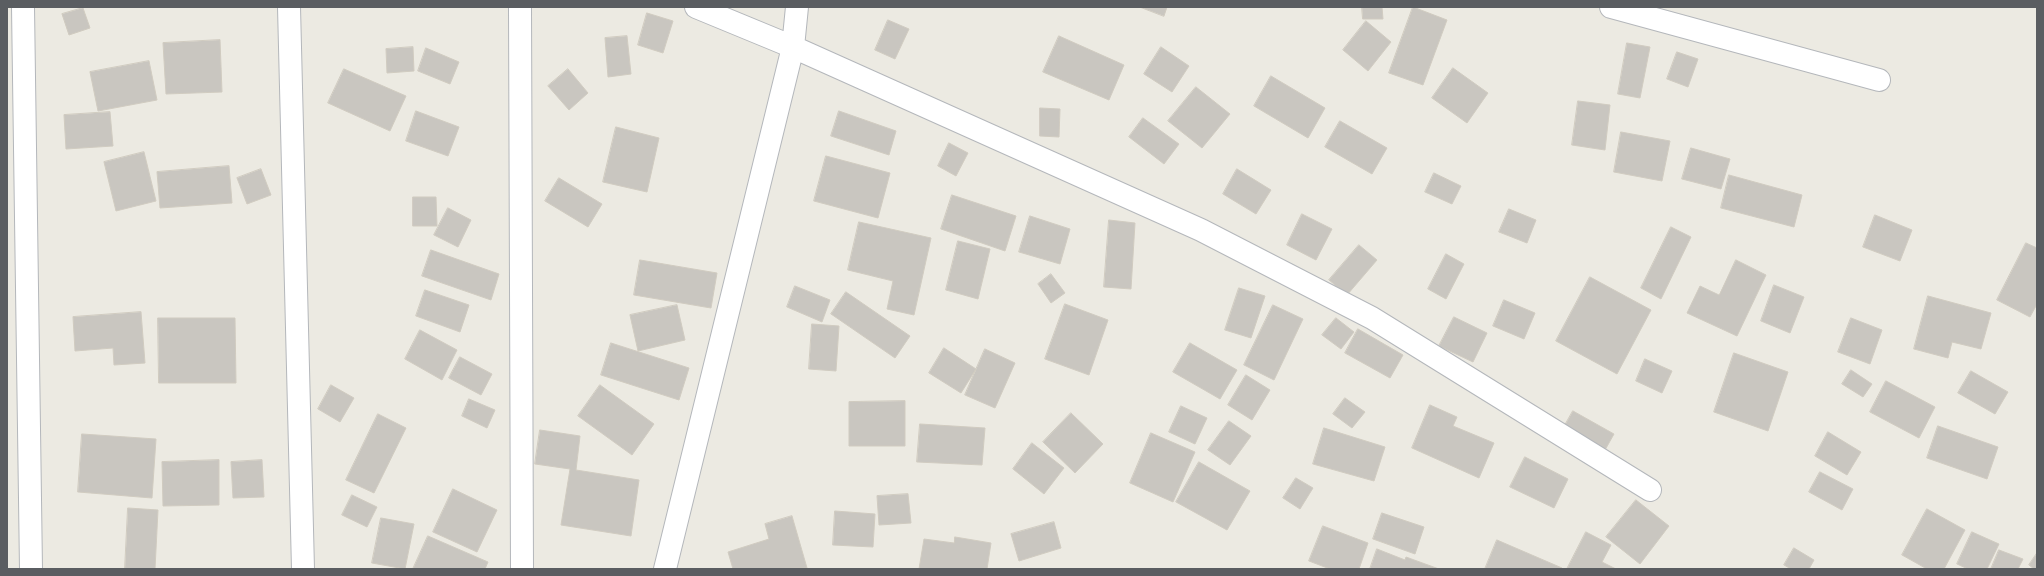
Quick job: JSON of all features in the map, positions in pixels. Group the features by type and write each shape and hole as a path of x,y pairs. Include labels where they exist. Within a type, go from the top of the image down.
{"street":[{"path":"23,7 31,569"},
{"path":"289,7 303,569"},
{"path":"520,7 522,569"},
{"path":"696,7 793,47 1201,230 1366,314 1650,490"},
{"path":"665,569 793,47 797,7"},
{"path":"1611,7 1879,80"}],"building":[{"path":"1140,7 1167,7 1164,16"},
{"path":"1362,7 1382,7 1383,19 1363,19"},
{"path":"1413,7 1447,20 1423,85 1389,73"},
{"path":"83,8 90,28 69,35 62,14"},
{"path":"647,13 673,21 663,53 638,45"},
{"path":"888,20 909,29 895,59 875,50"},
{"path":"1366,21 1391,42 1368,71 1343,50"},
{"path":"627,36 631,74 608,77 605,38"},
{"path":"1059,36 1124,65 1109,100 1043,72"},
{"path":"220,40 222,92 166,94 163,43"},
{"path":"1627,43 1650,47 1640,98 1618,94"},
{"path":"413,47 414,71 387,73 386,49"},
{"path":"1161,47 1189,66 1172,92 1144,74"},
{"path":"426,48 459,62 450,84 418,71"},
{"path":"1677,52 1698,59 1688,87 1667,79"},
{"path":"149,61 157,100 98,111 90,72"},
{"path":"1453,68 1488,93 1467,123 1432,98"},
{"path":"344,69 406,96 390,131 328,103"},
{"path":"568,69 588,93 569,110 548,86"},
{"path":"1271,76 1325,108 1308,138 1254,106"},
{"path":"1196,87 1230,114 1202,148 1168,121"},
{"path":"1578,101 1610,105 1605,150 1572,145"},
{"path":"1040,108 1060,109 1059,137 1040,136"},
{"path":"416,111 459,127 448,156 406,141"},
{"path":"839,111 896,131 889,155 831,136"},
{"path":"110,112 113,146 66,149 64,115"},
{"path":"1143,118 1179,144 1164,164 1129,137"},
{"path":"1340,121 1387,148 1372,174 1325,147"},
{"path":"616,127 659,138 647,192 603,182"},
{"path":"1621,132 1670,141 1662,181 1614,172"},
{"path":"949,143 968,153 956,176 938,166"},
{"path":"1691,148 1730,159 1721,189 1682,179"},
{"path":"144,152 156,201 116,211 104,162"},
{"path":"826,156 890,173 878,218 814,201"},
{"path":"229,166 232,203 160,208 157,172"},
{"path":"261,169 271,195 247,204 237,178"},
{"path":"1237,169 1271,190 1256,214 1223,194"},
{"path":"1434,173 1461,186 1452,204 1425,192"},
{"path":"1729,175 1802,195 1794,227 1721,208"},
{"path":"559,178 602,204 588,227 545,201"},
{"path":"952,195 1016,216 1005,251 941,229"},
{"path":"413,197 436,197 437,226 413,226"},
{"path":"448,208 471,220 458,247 434,235"},
{"path":"1509,209 1536,220 1527,243 1499,232"},
{"path":"1302,214 1332,229 1316,260 1287,245"},
{"path":"1875,215 1912,230 1900,261 1863,247"},
{"path":"1030,216 1070,229 1060,264 1019,252"},
{"path":"1109,220 1135,223 1131,289 1104,287"},
{"path":"859,222 931,238 914,315 887,309 893,281 848,270"},
{"path":"1671,227 1691,237 1661,299 1641,288"},
{"path":"958,241 990,249 978,299 946,290"},
{"path":"2026,243 2037,248 2037,304 2030,317 1997,300"},
{"path":"1359,245 1377,260 1347,295 1329,280"},
{"path":"431,250 499,274 491,300 422,276"},
{"path":"1446,254 1464,264 1446,299 1428,289"},
{"path":"640,260 717,273 711,308 634,295"},
{"path":"1736,260 1766,275 1737,336 1687,313 1700,286 1719,295"},
{"path":"1051,274 1065,293 1051,303 1038,284"},
{"path":"1590,277 1651,310 1617,374 1556,341"},
{"path":"1774,285 1804,297 1790,333 1761,321"},
{"path":"795,286 830,300 822,322 787,307"},
{"path":"1239,288 1265,296 1251,338 1225,330"},
{"path":"425,290 469,305 460,332 416,316"},
{"path":"846,292 910,336 895,358 831,314"},
{"path":"1928,296 1991,313 1981,349 1952,342 1948,358 1914,349"},
{"path":"1504,300 1535,313 1524,339 1493,326"},
{"path":"1065,304 1108,320 1089,375 1045,359"},
{"path":"677,305 685,340 638,351 630,315"},
{"path":"1273,305 1303,319 1274,380 1244,365"},
{"path":"141,312 145,363 114,365 113,348 75,351 73,317"},
{"path":"1454,317 1487,333 1473,362 1439,346"},
{"path":"158,318 235,318 236,383 159,383"},
{"path":"1336,318 1354,332 1341,349 1322,335"},
{"path":"1851,318 1882,330 1870,364 1838,352"},
{"path":"812,324 839,326 836,371 809,369"},
{"path":"1358,329 1403,355 1390,378 1345,353"},
{"path":"420,330 457,350 442,380 405,359"},
{"path":"611,343 689,368 679,400 601,375"},
{"path":"1190,343 1237,370 1220,399 1173,372"},
{"path":"944,348 976,369 961,393 929,373"},
{"path":"985,349 1015,363 995,408 965,395"},
{"path":"1734,353 1788,372 1768,431 1714,412"},
{"path":"460,357 492,374 481,395 449,378"},
{"path":"1645,359 1672,371 1662,393 1636,381"},
{"path":"1851,370 1872,384 1863,397 1842,384"},
{"path":"1971,371 2008,392 1995,414 1958,393"},
{"path":"1246,375 1270,390 1252,420 1228,405"},
{"path":"1886,381 1935,407 1919,438 1870,412"},
{"path":"331,385 354,398 340,422 318,409"},
{"path":"600,385 654,424 632,455 578,416"},
{"path":"1345,398 1365,412 1352,428 1333,414"},
{"path":"469,399 495,410 487,428 462,416"},
{"path":"905,401 905,446 849,446 849,402"},
{"path":"1430,405 1457,417 1453,426 1494,443 1479,478 1412,448"},
{"path":"1181,406 1207,418 1195,444 1169,432"},
{"path":"1573,411 1614,434 1596,466 1555,443"},
{"path":"1071,413 1103,444 1075,473 1043,442"},
{"path":"378,414 406,428 374,493 346,480"},
{"path":"1229,421 1251,436 1230,465 1208,450"},
{"path":"920,424 985,428 982,465 917,462"},
{"path":"1938,426 1998,447 1987,479 1927,458"},
{"path":"1324,428 1385,447 1374,481 1313,464"},
{"path":"540,430 580,436 576,470 639,480 631,536 561,525 570,469 535,464"},
{"path":"1828,432 1861,452 1847,475 1815,456"},
{"path":"1151,433 1195,452 1173,502 1130,483"},
{"path":"82,434 156,439 152,498 78,492"},
{"path":"1032,443 1064,468 1044,494 1013,469"},
{"path":"1525,457 1568,479 1554,508 1510,487"},
{"path":"219,460 219,505 163,506 162,462"},
{"path":"262,460 264,497 233,498 231,462"},
{"path":"1199,462 1250,491 1227,530 1176,502"},
{"path":"1820,472 1853,489 1842,510 1809,492"},
{"path":"1296,478 1313,488 1300,509 1283,498"},
{"path":"453,489 497,510 477,552 433,532"},
{"path":"908,494 911,523 879,525 877,496"},
{"path":"352,495 377,507 367,527 342,515"},
{"path":"1636,500 1669,526 1640,564 1606,537"},
{"path":"128,508 158,510 155,569 125,569"},
{"path":"1927,509 1965,530 1944,569 1927,569 1902,555"},
{"path":"835,511 875,514 873,547 833,545"},
{"path":"1382,513 1424,527 1415,554 1373,539"},
{"path":"792,516 807,568 733,569 728,552 769,539 765,524"},
{"path":"381,518 414,524 405,569 372,563"},
{"path":"1054,522 1061,548 1019,561 1011,534"},
{"path":"1323,526 1368,543 1359,569 1330,569 1309,561"},
{"path":"1586,532 1611,545 1602,562 1616,569 1567,569"},
{"path":"1972,532 1999,544 1987,569 1968,569 1957,564"},
{"path":"428,536 488,562 485,569 413,569"},
{"path":"955,537 991,543 987,569 919,569 924,539 954,543"},
{"path":"1497,540 1562,568 1485,569"},
{"path":"1794,548 1814,560 1809,569 1791,569 1784,565"},
{"path":"1377,549 1405,560 1406,557 1439,569 1370,569"},
{"path":"1999,550 2023,559 2018,569 1991,569"},
{"path":"2037,553 2037,569 2034,569 2029,565"}]}
